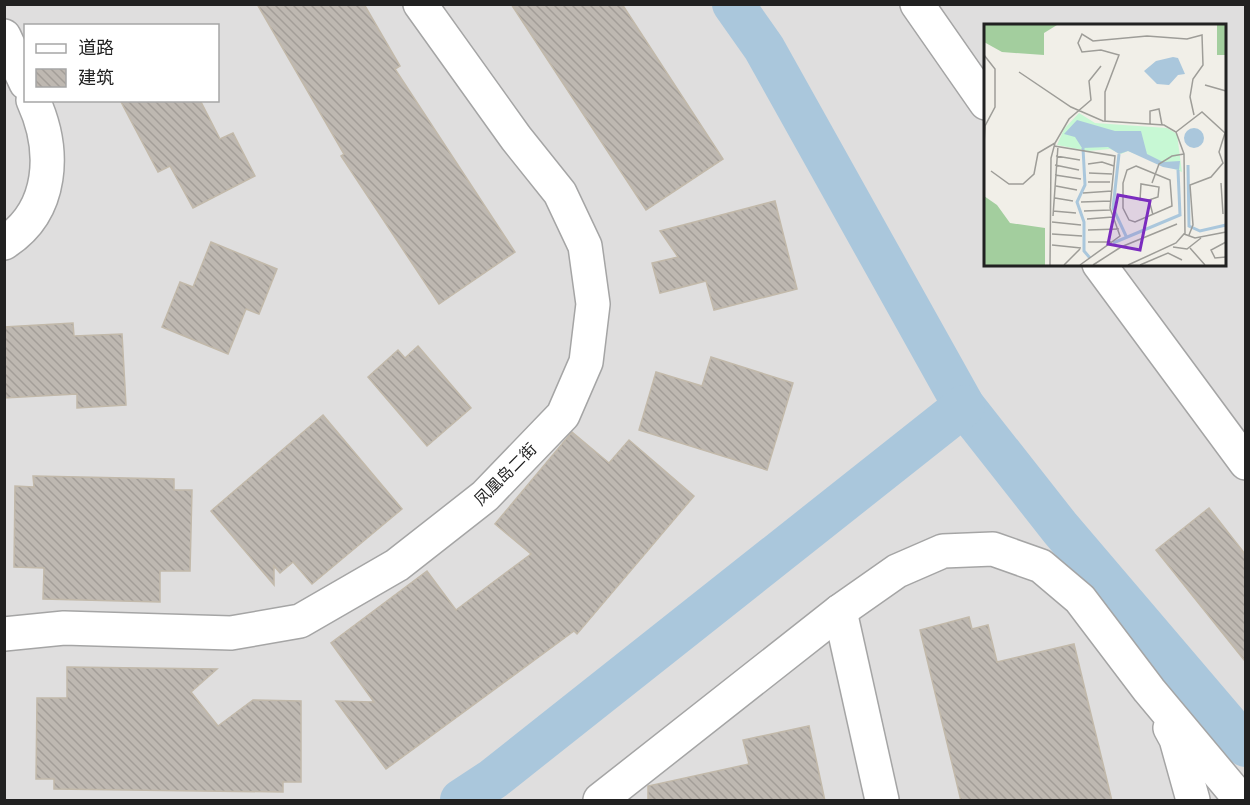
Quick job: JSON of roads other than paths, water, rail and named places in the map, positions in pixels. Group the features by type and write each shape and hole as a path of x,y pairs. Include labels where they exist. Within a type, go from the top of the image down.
{"lane":[{"name":"凤凰岛二街","path":"4,634 64,628 231,633 300,621 397,566 485,496 563,415 586,362 593,304 585,246 560,193 502,120 420,4"},
{"path":"917,4 984,100"},
{"path":"4,36 24,79"},
{"path":"4,243 18,234 43,197 49,153 34,102"},
{"path":"1100,266 1245,463"},
{"path":"600,801 840,611 897,571 943,551 993,549 1041,567 1080,599 1149,690 1241,801"},
{"path":"840,611 882,801"},
{"path":"1149,690 1176,739 1193,801"}],"waterway":[{"path":"733,4 764,48 964,406 1060,528 1246,746"},
{"path":"461,800 493,779 964,406"}]}
